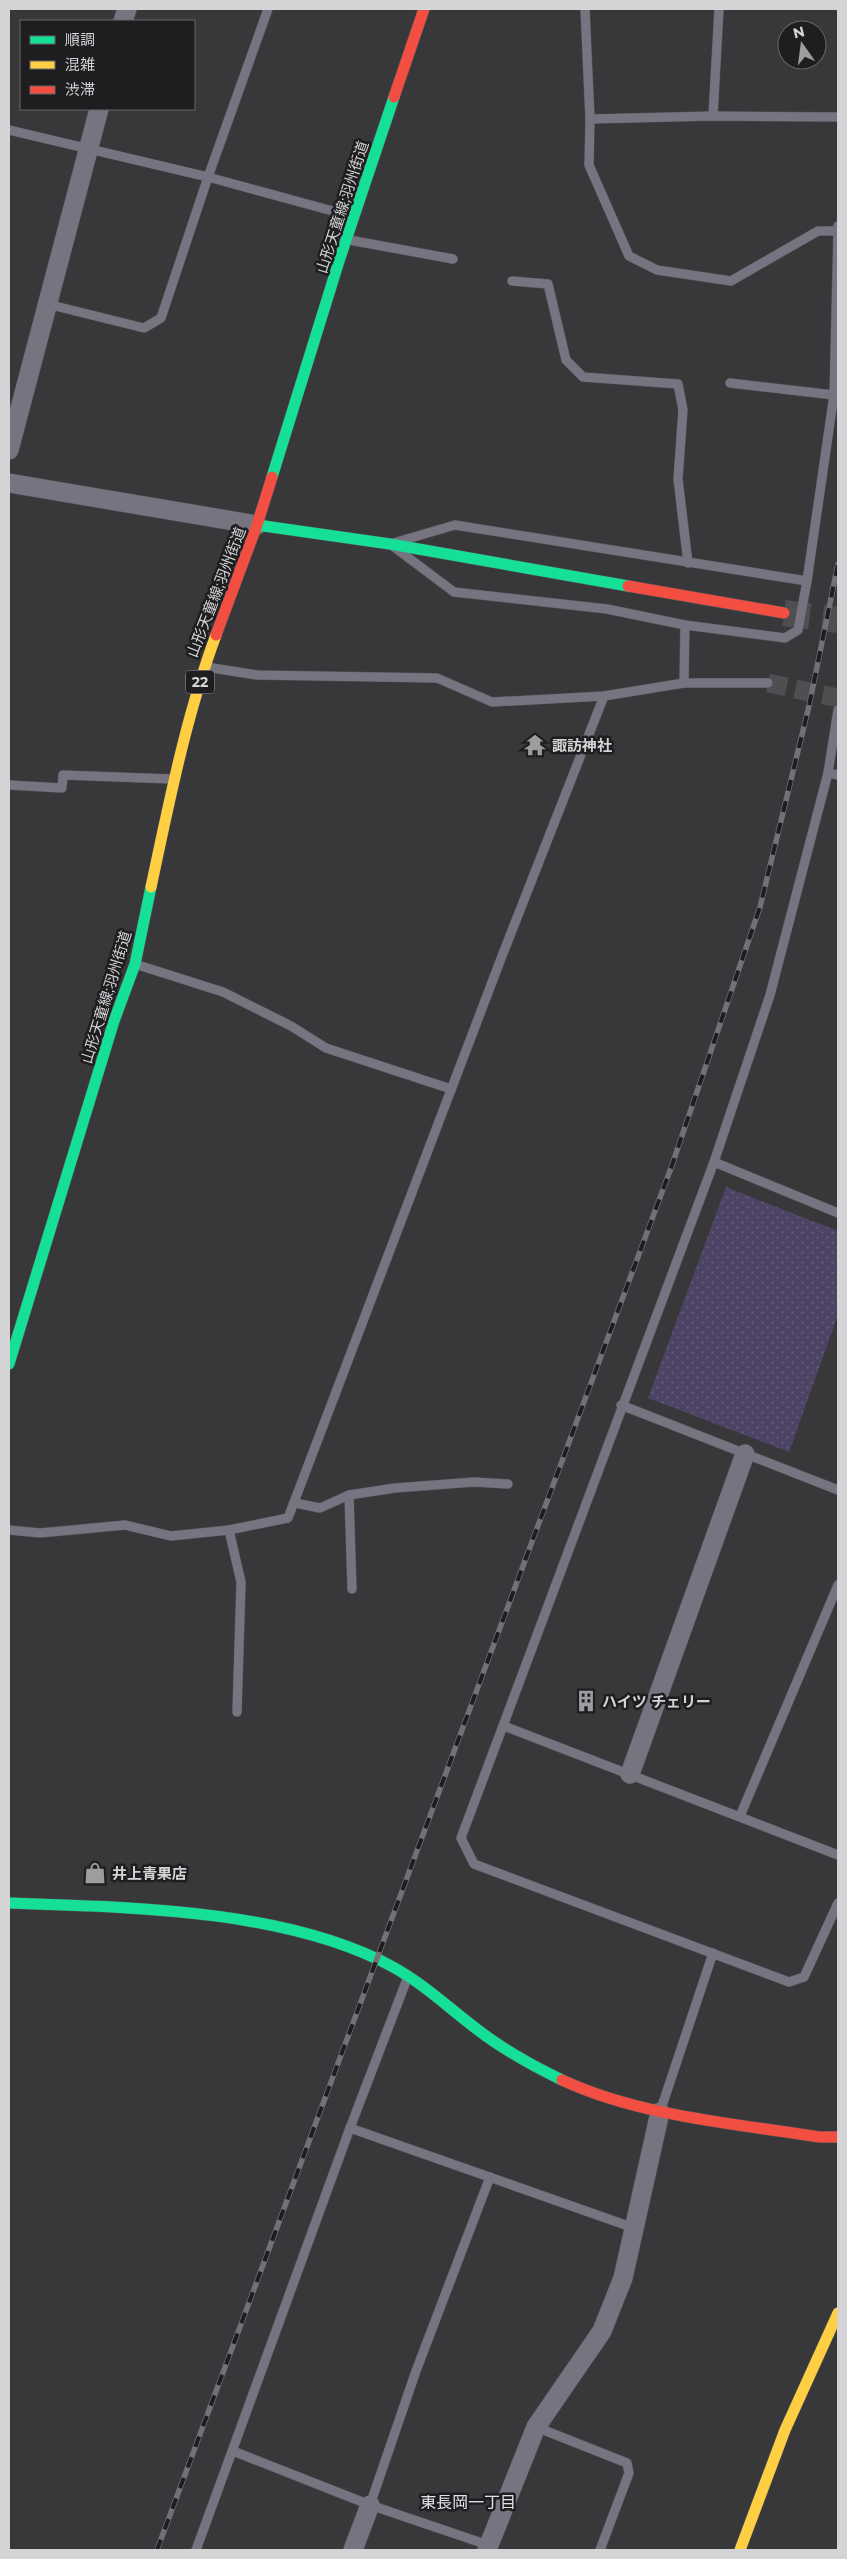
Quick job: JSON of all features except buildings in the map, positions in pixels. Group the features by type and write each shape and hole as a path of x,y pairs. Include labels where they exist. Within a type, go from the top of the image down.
{"street":[{"name":"山形天童線;羽州街道","path":"10,1357 114,1021 135,964 175,779 204,667 257,525 346,240 424,9"},
{"path":"9,450 99,110"},
{"path":"9,482 257,525 390,544 784,613"},
{"path":"630,1774 745,1454"},
{"path":"9,1903 119,1906 200,1915 266,1926 322,1939 376,1959 408,1976 511,2052 585,2090 660,2112 820,2137 838,2137"},
{"path":"488,2548 536,2427 602,2331 624,2278 660,2112"},
{"path":"740,2550 769,2467 796,2403 838,2313"},
{"path":"353,2550 370,2505"}],"lane":[{"path":"47,304 144,328 162,318 208,178 268,9"},
{"path":"585,9 590,119 589,165 629,256 657,270 731,281 818,231 838,231"},
{"path":"713,116 719,9"},
{"path":"590,119 713,116 838,117"},
{"path":"9,130 208,178 354,216"},
{"path":"390,544 454,592 607,609 685,625 785,638 798,630 834,395 838,226"},
{"path":"346,240 453,259"},
{"path":"512,281 548,284 566,360 583,377 678,384 683,410 678,479 688,562"},
{"path":"730,383 834,395"},
{"path":"390,544 455,525 807,581"},
{"path":"684,683 685,625"},
{"path":"204,667 257,675 438,678 492,702 604,696 684,683 768,684"},
{"path":"9,1530 40,1533 125,1525 171,1536 229,1530 288,1518 451,1089 604,696"},
{"path":"838,710 828,773 770,995 714,1162 621,1405 504,1726 461,1838 474,1864 789,1982 804,1977 838,1904"},
{"path":"828,773 838,775"},
{"path":"9,785 62,788 63,775 175,779"},
{"path":"135,964 223,992 291,1026 326,1048 451,1089"},
{"path":"714,1162 838,1213"},
{"path":"621,1405 838,1490"},
{"path":"295,1503 320,1508 350,1494 395,1488 474,1482 508,1484"},
{"path":"350,1494 352,1589"},
{"path":"229,1530 241,1582 237,1712"},
{"path":"740,1816 838,1585"},
{"path":"504,1726 838,1855"},
{"path":"660,2112 713,1953"},
{"path":"196,2550 350,2128 408,1976"},
{"path":"350,2128 634,2228"},
{"path":"370,2505 416,2371 490,2177"},
{"path":"536,2427 627,2463 629,2473 600,2550"},
{"path":"233,2451 370,2505 488,2548"}],"shaded area":[{"path":"726,1187 838,1231 838,1315 789,1452 648,1398"}],"tunnel":[{"path":"784,613 838,620"},
{"path":"768,683 838,698"}],"railway":[{"path":"157,2550 671,1168 760,907 809,706 838,564"}],"traffic: fast":[{"path":"272,477 339,261 394,97"},
{"path":"257,525 390,544 628,586"},
{"path":"9,1364 114,1021 135,964 151,887"},
{"path":"9,1903 155,1910 206,1915 256,1922 305,1933 351,1948 393,1967 426,1989 498,2044 562,2080"}],"traffic: slow":[{"path":"151,887 187,728 216,635"},
{"path":"740,2550 785,2430 838,2313"}],"traffic: jam":[{"path":"394,97 424,9"},
{"path":"216,635 257,525 272,477"},
{"path":"628,586 784,613"},
{"path":"562,2080 623,2102 688,2117 820,2137 838,2137"}],"place":[{"name":"諏訪神社","path":"535,745"},
{"name":"ハイツ チェリー","path":"586,1701"},
{"name":"井上青果店","path":"95,1873"}],"district":[{"name":"東長岡一丁目","path":"468,2502"}]}
